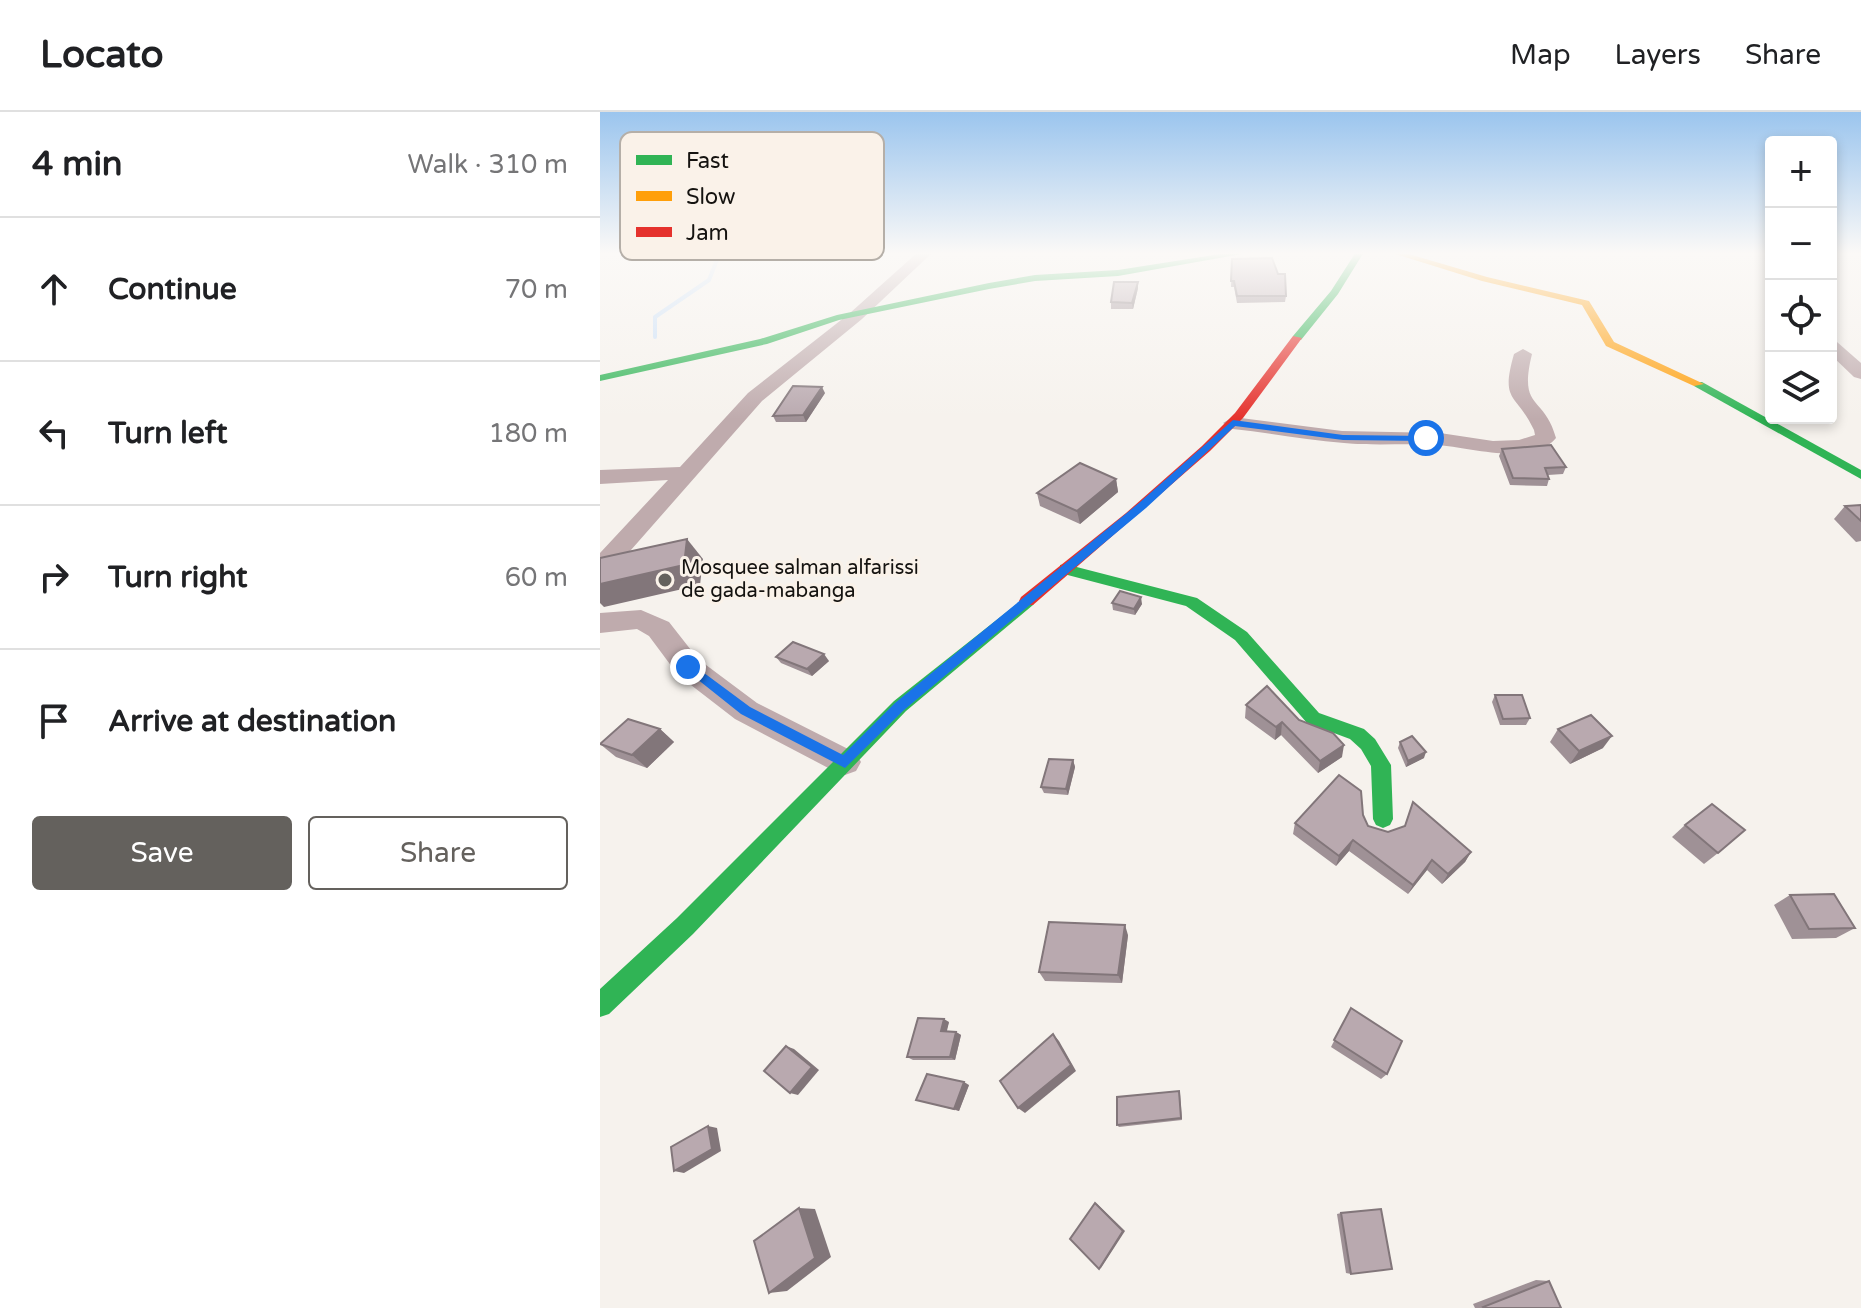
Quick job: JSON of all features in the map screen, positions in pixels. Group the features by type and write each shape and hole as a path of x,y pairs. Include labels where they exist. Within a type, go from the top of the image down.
{"street":[{"path":"600,569 755,397 865,308"},
{"path":"600,378 785,336 822,322 895,308"},
{"path":"600,1005 685,926 900,706 1143,505 1233,423 1284,350 1323,308"},
{"path":"1589,308 1610,344 1705,387 1861,475"},
{"path":"785,336 825,339"},
{"path":"1837,351 1861,373"},
{"path":"1233,423 1343,437 1426,438 1465,442 1486,448 1526,448 1546,438 1544,422 1524,401 1516,385 1523,354"},
{"path":"600,477 684,473"},
{"path":"1065,569 1191,602 1241,636 1313,718 1357,734 1368,744 1381,765 1383,819"},
{"path":"600,623 641,619 659,629 688,667 746,711 845,762"}],"building":[{"path":"793,386 822,387 803,415 773,416"},
{"path":"1551,445 1566,467 1545,468 1549,479 1513,478 1502,449"},
{"path":"1080,463 1116,479 1077,511 1037,493"},
{"path":"1861,505 1861,521 1845,506"},
{"path":"687,539 684,565 600,584 600,558"},
{"path":"1120,591 1141,597 1134,609 1112,603"},
{"path":"793,642 824,654 807,669 776,657"},
{"path":"1267,686 1299,720 1333,733 1344,745 1320,761 1282,722 1276,727 1246,705"},
{"path":"1495,695 1522,695 1530,718 1503,719"},
{"path":"1591,715 1612,736 1579,751 1558,729"},
{"path":"628,719 660,729 632,755 600,744"},
{"path":"1412,736 1426,752 1408,761 1400,742"},
{"path":"1049,759 1073,760 1066,789 1041,787"},
{"path":"1339,775 1361,791 1363,815 1368,826 1388,832 1405,826 1413,802 1471,852 1448,874 1432,860 1413,885 1353,840 1339,856 1295,823"},
{"path":"1712,804 1745,830 1718,853 1685,825"},
{"path":"1834,894 1855,928 1809,929 1790,895"},
{"path":"1049,922 1125,925 1118,975 1039,972"},
{"path":"1351,1008 1402,1041 1387,1074 1334,1040"},
{"path":"918,1018 944,1019 941,1031 956,1032 950,1057 907,1057"},
{"path":"1053,1034 1071,1065 1018,1108 1000,1081"},
{"path":"786,1046 812,1067 790,1093 764,1071"},
{"path":"927,1074 964,1082 954,1109 916,1100"},
{"path":"1179,1091 1181,1118 1117,1125 1117,1097"},
{"path":"708,1126 712,1149 674,1171 671,1147"},
{"path":"1095,1203 1123,1231 1099,1269 1070,1239"},
{"path":"799,1208 815,1258 769,1293 754,1241"},
{"path":"1381,1209 1392,1269 1351,1274 1341,1213"},
{"path":"1549,1281 1561,1308 1483,1307"}],"waterway":[{"path":"655,337 655,317 668,308"}],"traffic: fast":[{"path":"600,378 763,342 837,318 885,308"},
{"path":"1297,338 1322,308"},
{"path":"1698,384 1861,475"},
{"path":"1065,569 1191,602 1241,636 1313,718 1357,734 1368,744 1381,765 1383,819"},
{"path":"600,1005 685,926 900,706 1027,601"}],"traffic: slow":[{"path":"1589,308 1610,344 1698,384"}],"traffic: jam":[{"path":"1027,601 1131,516 1206,449 1239,415 1297,338"}],"place":[{"name":"Mosquee salman alfarissi de gada-mabanga","path":"665,580"}],"route":[{"path":"688,667 746,711 845,762 900,706 1143,505 1233,423 1343,437 1426,438"}]}
